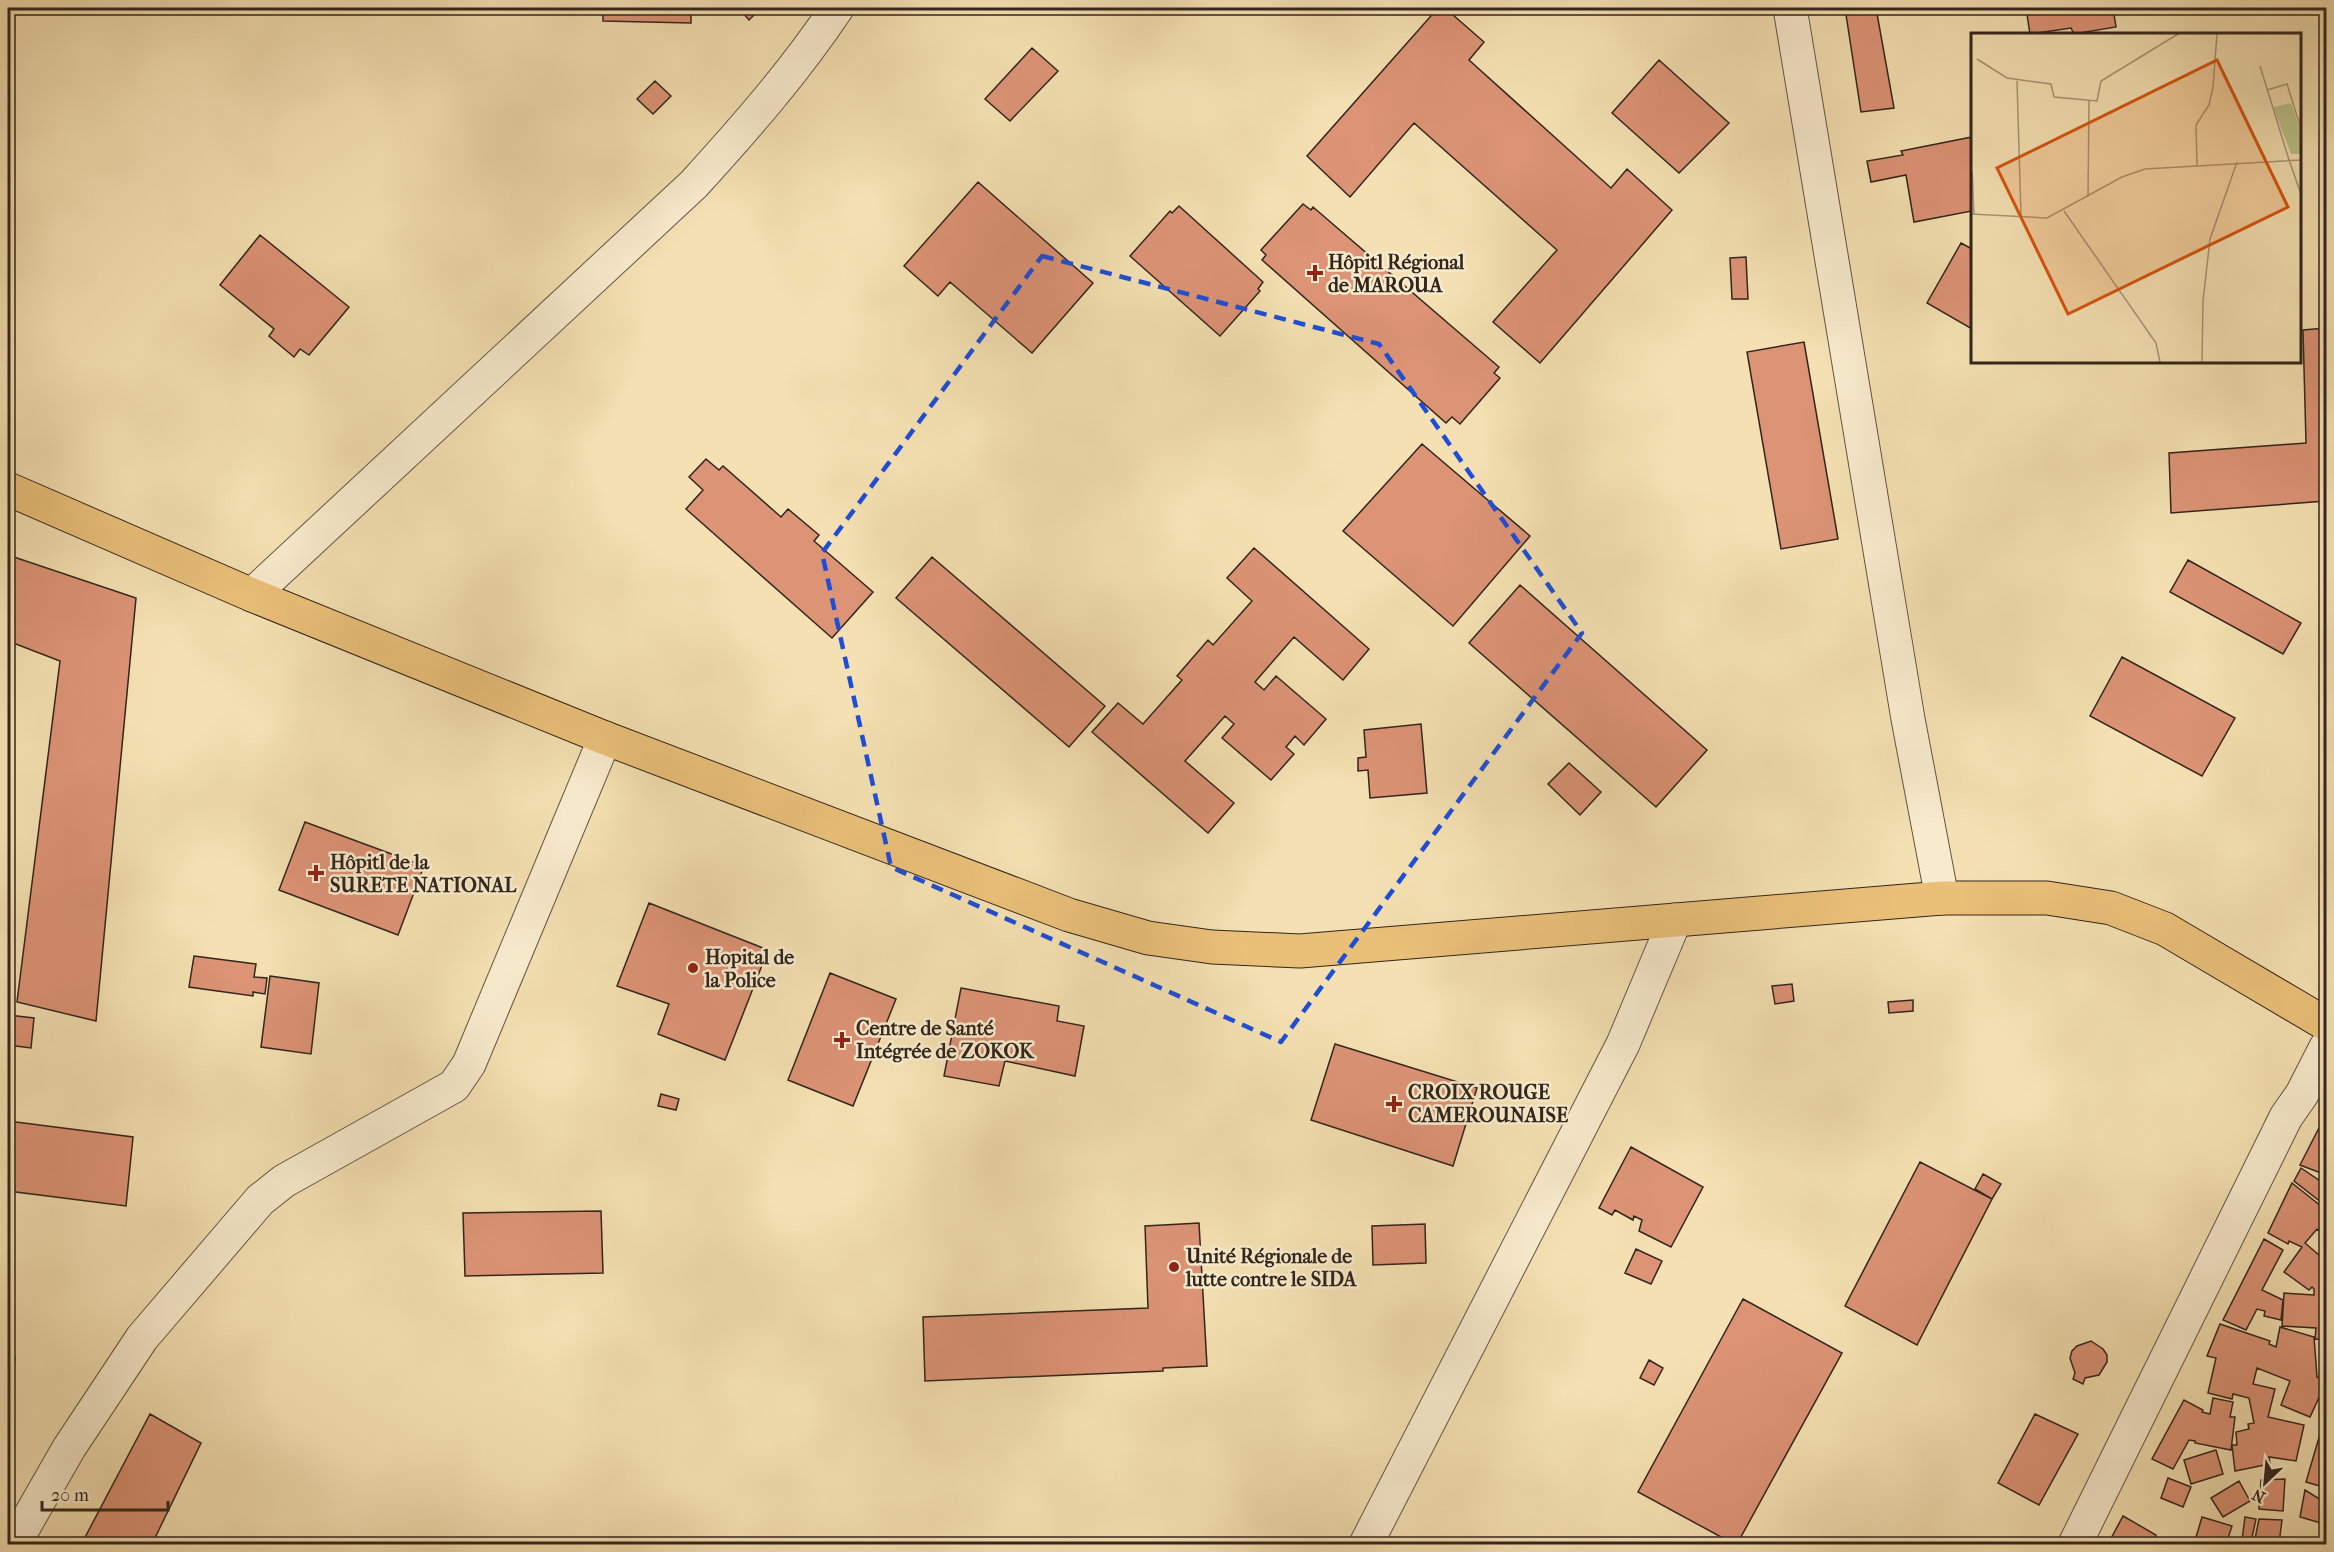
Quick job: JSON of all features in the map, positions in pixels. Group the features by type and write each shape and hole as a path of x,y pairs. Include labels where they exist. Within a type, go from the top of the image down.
{"main road":[{"path":"8,489 252,595 604,738 1069,915 1148,938 1212,947 1300,951 1942,898 2047,898 2111,908 2165,929 2326,1024"}],"street":[{"path":"252,595 694,184 755,117 795,67 837,8"},
{"path":"1790,8 1908,719 1942,898"},
{"path":"14,1545 69,1448 142,1338 260,1200 284,1181 454,1086 469,1064 604,738"},
{"path":"1366,1545 1623,1044 1675,920"},
{"path":"2075,1545 2286,1117 2307,1085 2326,1047"}],"highlighted area":[{"path":"1042,256 1379,344 1582,633 1281,1042 891,867 822,553"}],"building":[{"path":"603,8 691,8 691,23 603,21"},
{"path":"741,8 761,8 749,20"},
{"path":"1438,8 1445,8 1484,42 1469,60 1611,188 1627,169 1672,210 1540,363 1493,322 1557,250 1414,123 1350,197 1307,156"},
{"path":"1845,8 1876,8 1894,108 1861,112"},
{"path":"2026,8 2113,8 2116,27 2080,33 2074,33 2071,28 2030,33"},
{"path":"1032,48 1058,71 1010,121 985,99"},
{"path":"1659,60 1729,123 1679,173 1612,113"},
{"path":"655,81 671,96 653,114 637,99"},
{"path":"1971,137 1971,211 1914,222 1906,175 1871,182 1867,161 1903,155 1901,151"},
{"path":"978,182 1093,283 1032,353 950,282 938,296 904,266"},
{"path":"1303,204 1311,210 1313,207 1499,367 1494,373 1500,378 1460,424 1452,417 1446,423 1262,260 1266,255 1261,250"},
{"path":"1179,206 1263,282 1258,289 1260,291 1220,336 1130,256 1170,211 1172,213"},
{"path":"260,235 349,307 309,355 300,349 294,357 269,336 274,329 220,285"},
{"path":"1961,243 1971,248 1971,328 1927,303"},
{"path":"1746,257 1748,299 1732,299 1730,258"},
{"path":"2326,328 2326,501 2171,513 2169,453 2306,443 2303,330"},
{"path":"1804,342 1838,539 1781,549 1747,352"},
{"path":"1422,444 1530,536 1453,626 1343,531"},
{"path":"706,459 719,470 723,466 781,517 788,509 819,535 814,541 873,592 832,638 686,509 703,490 689,477"},
{"path":"1254,548 1369,649 1343,680 1294,637 1255,682 1264,690 1276,676 1326,719 1304,745 1295,736 1286,747 1294,754 1271,780 1222,738 1234,724 1225,716 1185,761 1234,803 1208,833 1092,732 1118,703 1143,724 1182,680 1177,676 1208,640 1213,645 1252,601 1227,578"},
{"path":"8,555 136,598 96,1021 17,1002 60,661 8,641"},
{"path":"932,557 1105,706 1069,747 896,598"},
{"path":"2188,560 2301,623 2283,654 2170,592"},
{"path":"1520,585 1707,750 1656,807 1469,643"},
{"path":"2122,657 2235,718 2202,776 2090,716"},
{"path":"1421,724 1427,793 1370,798 1368,770 1358,771 1358,758 1366,757 1364,730"},
{"path":"1569,763 1601,792 1580,815 1548,784"},
{"path":"305,822 424,866 398,935 279,890"},
{"name":"Hopital de la Police","path":"649,903 768,950 725,1060 658,1034 669,1004 617,986"},
{"path":"194,956 256,964 254,977 267,978 265,994 253,992 253,996 189,987"},
{"name":"Centre de Santé Intégrée de ZOKOK","path":"830,973 896,999 853,1106 788,1080"},
{"path":"270,976 319,983 311,1054 261,1047"},
{"path":"1792,984 1794,1001 1775,1004 1772,986"},
{"path":"961,988 1059,1006 1057,1021 1084,1026 1075,1076 1005,1061 999,1086 944,1076"},
{"path":"1913,1000 1913,1011 1889,1013 1888,1002"},
{"path":"8,1015 34,1018 31,1048 8,1045"},
{"name":"CROIX ROUGE CAMEROUNAISE","path":"1335,1044 1477,1088 1453,1166 1311,1120"},
{"path":"661,1094 679,1099 676,1110 658,1106"},
{"path":"2323,1120 2326,1122 2326,1175 2300,1165"},
{"path":"8,1121 133,1137 126,1206 8,1191"},
{"path":"1631,1147 1703,1187 1671,1247 1639,1231 1642,1220 1634,1216 1633,1220 1615,1210 1612,1215 1599,1208"},
{"path":"1920,1162 1992,1199 1917,1345 1845,1306"},
{"path":"2301,1168 2326,1185 2326,1206 2294,1181"},
{"path":"1983,1174 2001,1184 1992,1199 1975,1189"},
{"path":"2292,1183 2326,1210 2323,1213 2326,1217 2326,1237 2317,1229 2305,1243 2326,1261 2326,1340 2315,1339 2316,1328 2282,1326 2284,1293 2314,1295 2312,1287 2309,1290 2284,1272 2302,1247 2289,1241 2288,1244 2268,1233"},
{"path":"601,1211 603,1273 465,1276 463,1213"},
{"name":"Unité Régionale de lutte contre le SIDA","path":"1199,1223 1207,1366 1163,1368 1163,1371 925,1381 923,1317 1148,1308 1145,1226"},
{"path":"1425,1224 1426,1263 1373,1265 1372,1226"},
{"path":"2264,1239 2283,1250 2262,1290 2283,1300 2281,1320 2264,1316 2265,1311 2257,1309 2246,1330 2223,1320"},
{"path":"1636,1249 1662,1261 1651,1284 1625,1273"},
{"path":"1743,1299 1842,1353 1737,1544 1734,1544 1638,1492"},
{"path":"2220,1324 2270,1341 2269,1344 2276,1347 2280,1327 2314,1337 2317,1377 2326,1382 2310,1417 2281,1405 2290,1381 2257,1368 2253,1384 2275,1389 2268,1417 2304,1425 2296,1461 2269,1457 2270,1464 2235,1471 2232,1445 2237,1445 2236,1432 2249,1429 2248,1424 2254,1423 2249,1398 2233,1394 2232,1399 2208,1393 2216,1358 2207,1356"},
{"path":"2091,1341 2103,1349 2107,1355 2107,1362 2099,1375 2085,1378 2083,1384 2073,1379 2075,1373 2070,1358 2077,1346"},
{"path":"8,1357 15,1357 13,1381 8,1381"},
{"path":"1649,1360 1663,1368 1654,1385 1640,1378"},
{"path":"2213,1398 2233,1402 2230,1417 2235,1417 2231,1450 2189,1440 2173,1469 2152,1459 2184,1400 2203,1410 2202,1412 2210,1414"},
{"path":"150,1414 201,1443 152,1544 82,1543"},
{"path":"2035,1414 2078,1434 2039,1505 1998,1483"},
{"path":"2320,1434 2326,1436 2326,1488 2306,1482"},
{"path":"2216,1450 2223,1474 2191,1484 2184,1460"},
{"path":"2168,1478 2191,1487 2183,1507 2161,1498"},
{"path":"2285,1479 2283,1511 2259,1509 2261,1480"},
{"path":"2239,1481 2250,1501 2223,1517 2211,1498"},
{"path":"2305,1490 2326,1503 2321,1523 2300,1517"},
{"path":"2123,1516 2156,1535 2151,1544 2108,1544"},
{"path":"2202,1517 2232,1526 2226,1544 2194,1544"},
{"path":"2245,1517 2256,1519 2251,1542 2242,1540"},
{"path":"2259,1519 2282,1520 2279,1544 2254,1544"}],"place":[{"name":"Hôpitl Régional de MAROUA","path":"1315,273"},
{"name":"Hôpitl de la SURETE NATIONAL","path":"316,873"},
{"name":"Hopital de la Police","path":"693,968"},
{"name":"Centre de Santé Intégrée de ZOKOK","path":"842,1040"},
{"name":"CROIX ROUGE CAMEROUNAISE","path":"1394,1104"},
{"name":"Unité Régionale de lutte contre le SIDA","path":"1174,1267"}]}
